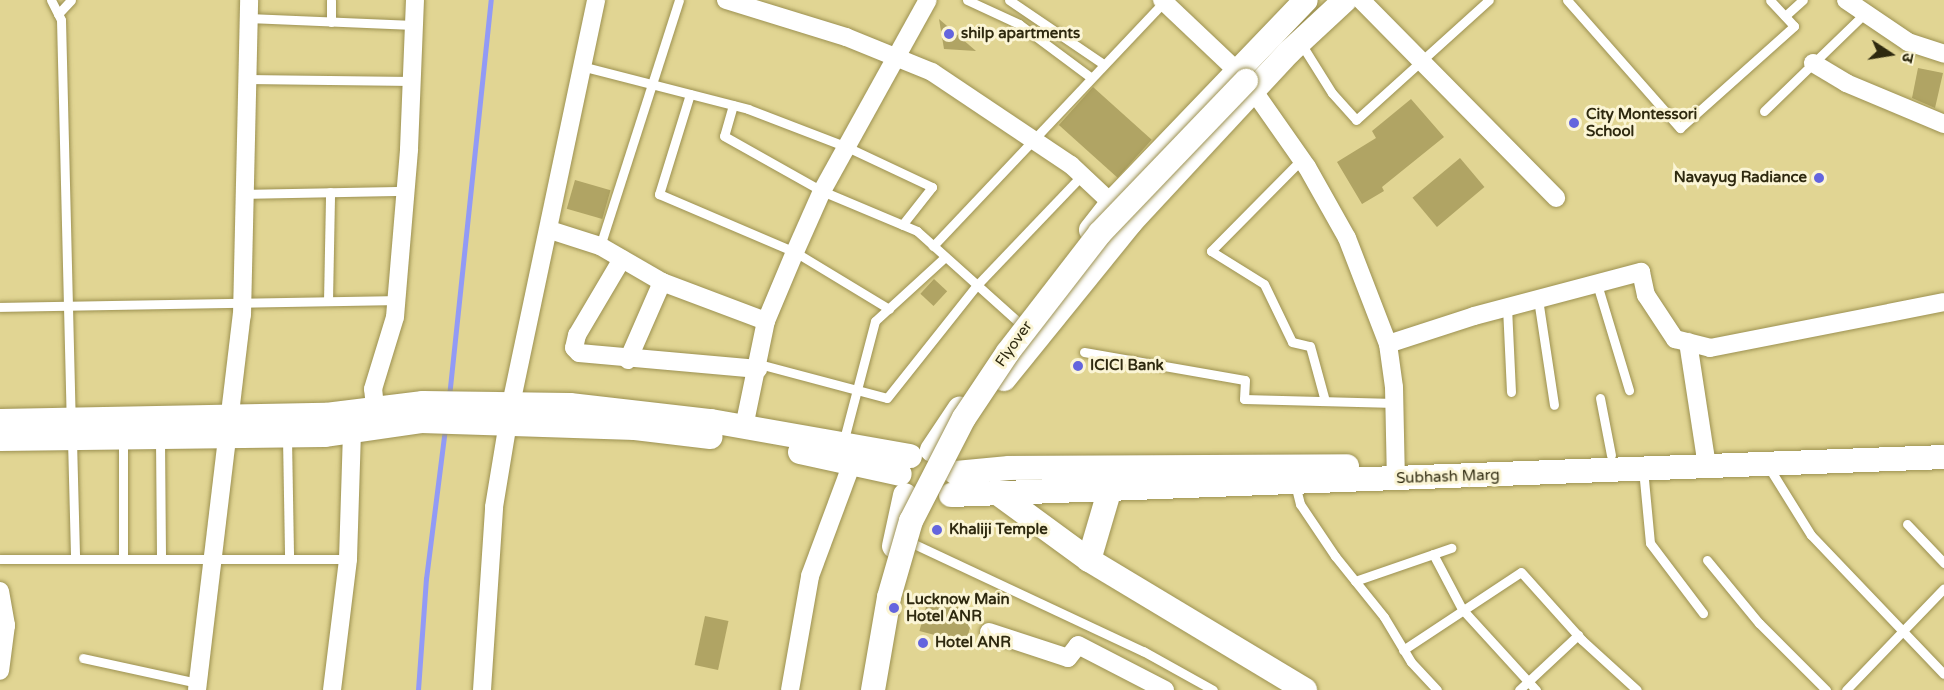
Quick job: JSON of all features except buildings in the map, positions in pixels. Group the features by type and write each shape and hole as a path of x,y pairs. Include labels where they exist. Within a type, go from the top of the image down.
{"main road":[{"path":"1027,330 1131,222 1245,81 1279,28 1306,0"},
{"path":"866,690 929,472 1112,204 1245,81 1297,44 1345,0"},
{"name":"Flyover","path":"1265,61 1279,28"},
{"name":"Flyover","path":"873,690 889,597 911,521 964,418 1008,352 1100,233 1265,61 1297,44"},
{"path":"0,421 123,440 160,440 375,407 422,412 478,413 634,410 744,427 929,472 1009,468 1396,472 1611,455 1706,459 1944,443"},
{"path":"0,439 72,431 229,428 287,436 352,432 422,412"},
{"path":"509,413 847,453"},
{"name":"Subhash Marg","path":"929,472 996,492 1109,492 1295,484 1396,472 1643,469 1706,459 1767,464 1944,457"},
{"path":"881,690 894,608 912,543 926,507 944,502 929,472"},
{"path":"996,492 1089,560 1305,690"},
{"path":"1089,560 1109,492"}],"street":[{"path":"197,686 242,302 249,0"},
{"path":"375,407 373,389 395,317 397,300 412,81 415,0"},
{"path":"482,690 494,507 509,413 585,67 596,0"},
{"path":"726,0 846,37 932,72 1033,137 1082,175 1131,222"},
{"path":"744,427 766,321 795,252 822,191 928,0"},
{"path":"1361,0 1556,198"},
{"path":"1846,0 1908,42 1944,54"},
{"path":"1163,1 1245,81 1301,160 1347,238 1388,344 1395,403 1396,472"},
{"path":"1813,63 1846,83 1944,124"},
{"path":"550,230 600,246 662,282 766,321"},
{"path":"622,259 587,316 574,348 583,355 628,360 758,367"},
{"path":"1388,344 1507,307 1641,272 1646,295 1675,339 1710,348 1944,302"},
{"path":"628,360 662,282"},
{"path":"1688,342 1706,459"},
{"path":"332,690 348,559 352,432"},
{"path":"790,690 810,576 847,453"},
{"path":"0,591 6,625 0,671"},
{"path":"989,633 1068,658 1078,645 1165,690"}],"lane":[{"path":"51,0 61,20 75,558"},
{"path":"58,14 71,0"},
{"path":"331,0 331,22"},
{"path":"600,246 679,0"},
{"path":"967,0 1019,24 1090,77"},
{"path":"1009,0 1103,64"},
{"path":"1297,44 1354,120 1489,0"},
{"path":"1567,0 1680,128 1794,26 1770,0"},
{"path":"1785,16 1803,0"},
{"path":"933,246 1163,1"},
{"path":"1764,111 1864,13"},
{"path":"248,18 414,25"},
{"path":"585,67 733,105 847,147 932,187 902,225"},
{"path":"246,80 412,81"},
{"path":"690,94 659,194 795,252 889,309"},
{"path":"733,105 724,136 822,191 917,231 1027,330"},
{"path":"1301,160 1211,251 1264,284 1292,342 1310,346 1325,401"},
{"path":"758,367 887,398 977,285 1082,175"},
{"path":"244,194 405,191"},
{"path":"328,301 330,192"},
{"path":"847,453 856,390 875,321 945,256"},
{"path":"1597,284 1629,390"},
{"path":"1538,299 1554,405"},
{"path":"0,307 68,308 397,300"},
{"path":"1507,307 1511,392"},
{"path":"1084,352 1245,380 1244,399 1395,403"},
{"path":"1600,398 1611,455"},
{"path":"287,436 289,558"},
{"path":"123,440 123,558"},
{"path":"160,440 161,558"},
{"path":"1767,464 1810,535 1944,674"},
{"path":"1643,469 1650,543 1703,613"},
{"path":"1295,484 1300,504 1403,650 1437,690"},
{"path":"1907,524 1944,564"},
{"path":"912,543 1143,651 1213,690"},
{"path":"1355,581 1451,548"},
{"path":"1433,554 1462,609 1536,690"},
{"path":"0,559 213,557 348,559"},
{"path":"1707,560 1759,623 1826,690"},
{"path":"1403,650 1521,572 1578,635 1637,690"},
{"path":"1846,690 1944,588"},
{"path":"1519,690 1578,635"},
{"path":"83,658 197,686"}],"waterway":[{"path":"449,397 491,0"},
{"path":"418,690 426,579 445,429"}],"place":[{"name":"shilp apartments","path":"949,34"},
{"name":"City Montessori School","path":"1574,123"},
{"name":"Navayug Radiance","path":"1819,178"},
{"name":"ICICI Bank","path":"1078,366"},
{"name":"Khaliji Temple","path":"937,530"},
{"name":"Lucknow Main Hotel ANR","path":"894,608"},
{"name":"Hotel ANR","path":"923,643"}]}
